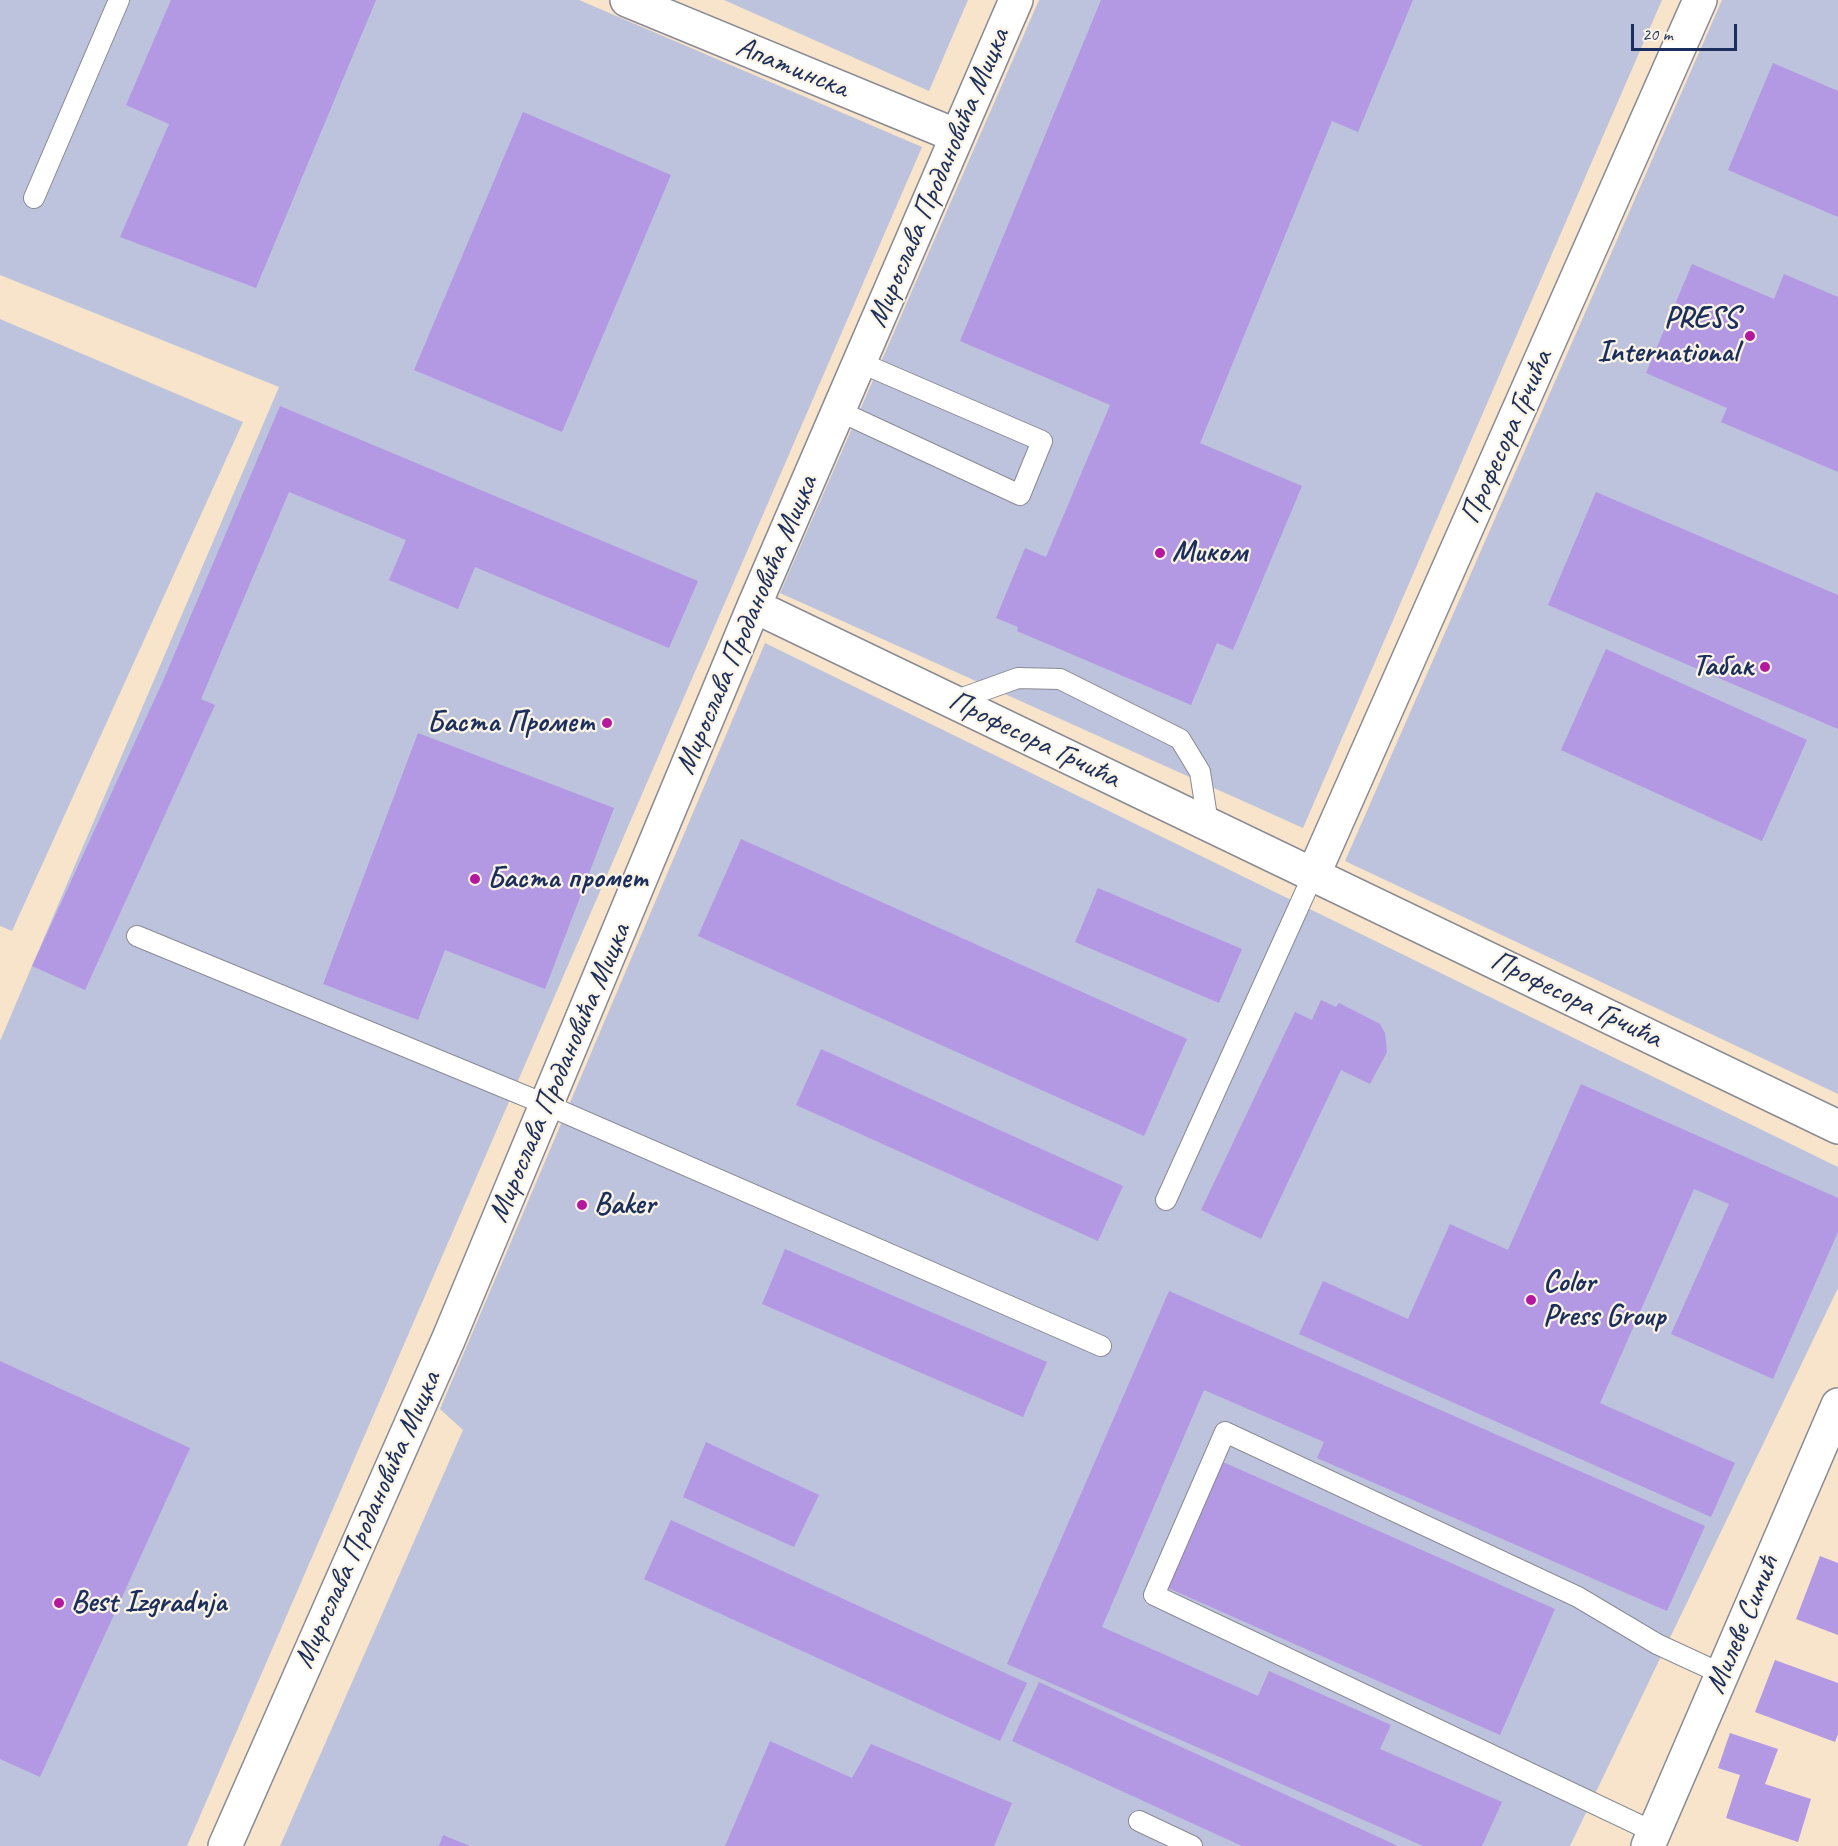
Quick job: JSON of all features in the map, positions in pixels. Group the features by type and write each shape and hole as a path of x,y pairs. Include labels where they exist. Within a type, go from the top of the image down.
{"street":[{"name":"Апатинска","path":"627,0 957,136"},
{"name":"Мирослава Продановића Мицка","path":"225,1846 449,1338 754,606 1016,0"},
{"name":"Професора Грчића","path":"1314,873 1700,0"},
{"name":"Професора Грчића","path":"754,606 1314,873 1838,1127"},
{"name":"Милеве Симић","path":"1651,1839 1838,1405"}],"lane":[{"path":"34,198 119,0"},
{"path":"838,411 1020,495 1042,441 859,362"},
{"path":"954,701 1018,678 1060,680 1180,739 1200,772 1208,823"},
{"path":"1166,1200 1314,873"},
{"path":"137,936 547,1105 1101,1346"},
{"path":"1651,1839 1154,1595 1225,1432 1578,1598 1657,1644 1722,1674"},
{"path":"1139,1821 1192,1846"}],"shaded area":[{"path":"0,0 579,0 922,147 187,1846 0,1846 0,1041 279,387 0,275"},
{"path":"724,0 968,0 929,91"},
{"path":"1039,0 1662,0 1303,828 780,593"},
{"path":"1722,0 1838,0 1838,1094 1345,861"},
{"path":"0,319 243,422 12,931 0,926"},
{"path":"765,643 1838,1167 1838,1288 1570,1846 280,1846 463,1430 440,1409"}],"building":[{"path":"171,0 376,0 256,288 120,237 169,124 126,105"},
{"path":"1101,0 1413,0 1358,132 1332,121 1200,443 1302,486 1233,650 1217,643 1191,705 1017,631 1018,627 996,618 1025,548 1046,557 1110,405 960,341"},
{"path":"1773,63 1838,91 1838,217 1728,170"},
{"path":"523,112 671,175 562,432 414,370"},
{"name":"PRESS International","path":"1692,264 1774,299 1784,274 1838,297 1838,472 1721,422 1727,408 1646,373"},
{"path":"280,406 698,581 669,648 475,567 458,609 389,580 406,540 289,492 201,699 215,705 85,990 32,966 163,681"},
{"name":"Табак","path":"1596,492 1838,595 1838,729 1548,605"},
{"path":"1606,649 1807,740 1762,841 1561,750"},
{"name":"Баста промет","path":"418,733 614,808 545,989 445,950 418,1020 323,984"},
{"path":"741,839 1187,1039 1144,1136 698,936"},
{"path":"1098,888 1242,949 1219,1003 1075,942"},
{"path":"1321,1000 1336,1007 1339,1003 1380,1024 1385,1033 1387,1052 1370,1084 1341,1070 1261,1239 1201,1210 1295,1012 1312,1020"},
{"path":"821,1049 1123,1186 1098,1241 796,1105"},
{"name":"Color Press Group","path":"1581,1084 1838,1198 1838,1232 1773,1379 1671,1334 1729,1204 1694,1189 1600,1403 1735,1463 1711,1517 1299,1334 1323,1281 1408,1319 1450,1224 1508,1250"},
{"path":"785,1249 1047,1362 1023,1417 762,1304"},
{"path":"1169,1291 1705,1526 1667,1611 1317,1458 1324,1442 1204,1390 1102,1627 1258,1696 1269,1671 1391,1725 1380,1749 1502,1802 1482,1846 1423,1846 1007,1664"},
{"name":"Best Izgradnja","path":"0,1361 190,1448 40,1777 0,1759"},
{"path":"706,1442 819,1495 794,1547 683,1497"},
{"path":"1223,1462 1555,1609 1500,1735 1168,1588"},
{"path":"671,1520 1027,1683 1000,1741 644,1579"},
{"path":"1820,1556 1838,1563 1838,1635 1796,1619"},
{"path":"1775,1660 1838,1683 1838,1734 1835,1742 1755,1712"},
{"path":"1039,1682 1398,1846 1242,1846 1012,1741"},
{"path":"1730,1733 1778,1749 1765,1784 1811,1799 1798,1842 1726,1818 1740,1775 1718,1768"},
{"path":"770,1741 852,1778 871,1744 1012,1803 994,1846 725,1846"},
{"path":"443,1835 470,1846 439,1846"}],"place":[{"name":"PRESS International","path":"1750,336"},
{"name":"Миком","path":"1160,553"},
{"name":"Табак","path":"1765,667"},
{"name":"Баста Промет","path":"607,723"},
{"name":"Баста промет","path":"475,879"},
{"name":"Baker","path":"582,1205"},
{"name":"Color Press Group","path":"1531,1300"},
{"name":"Best Izgradnja","path":"59,1603"}]}
